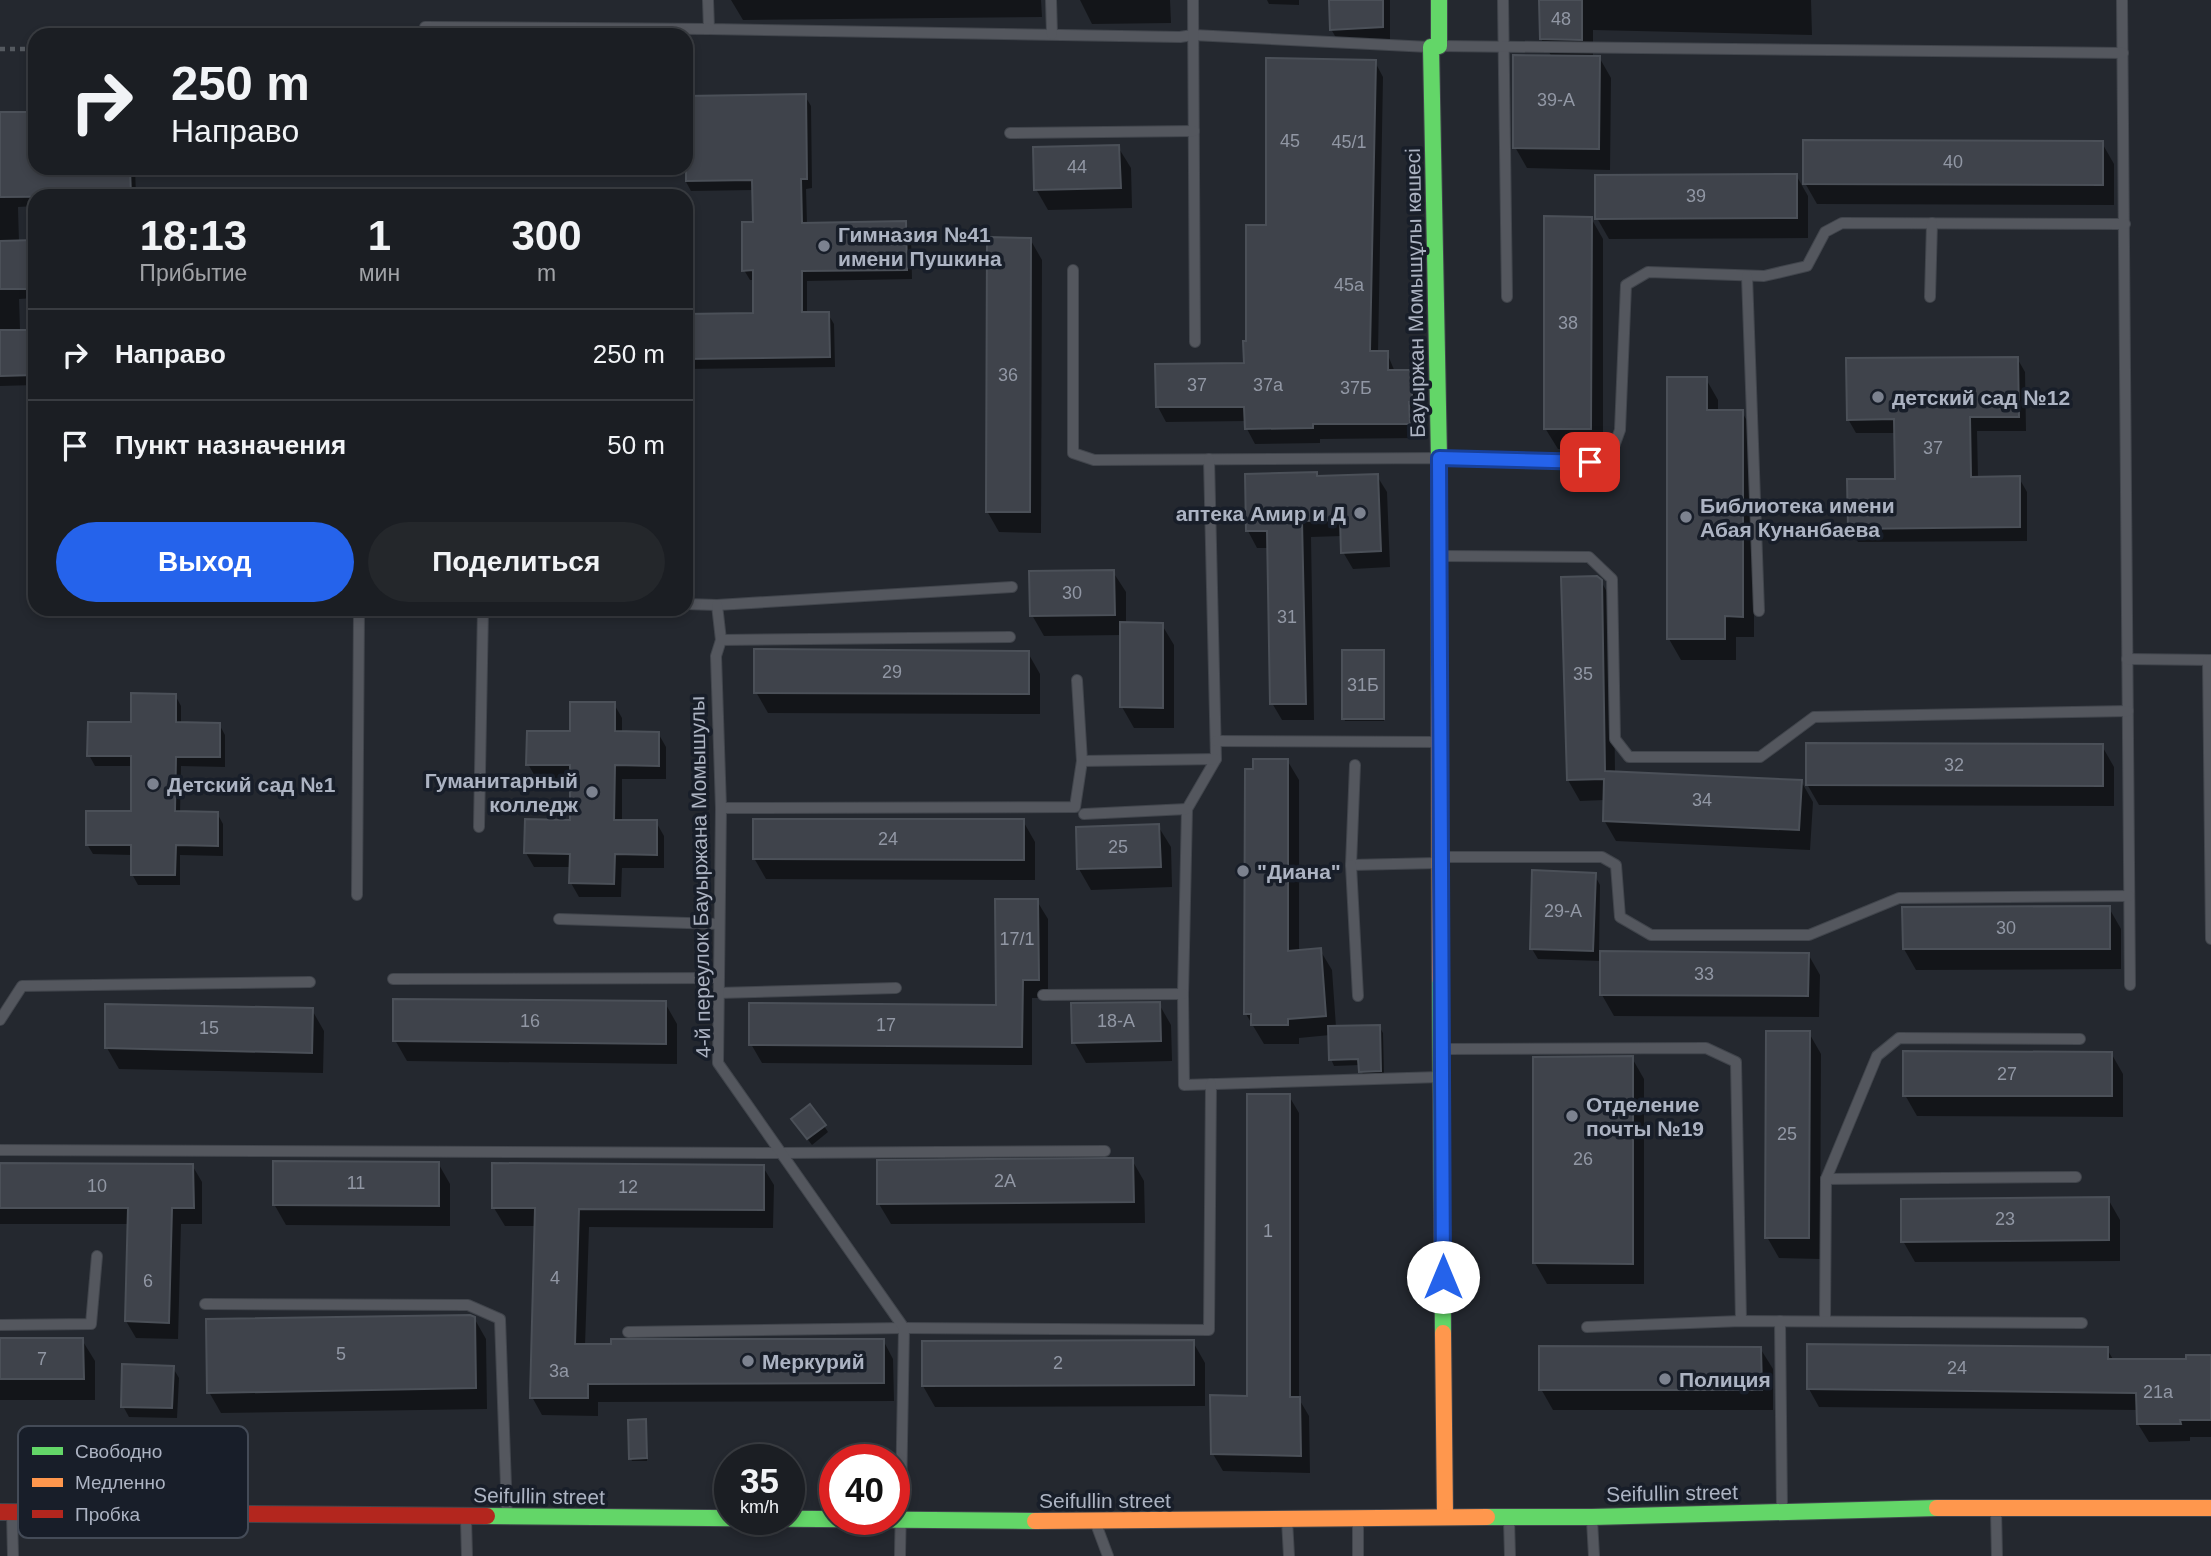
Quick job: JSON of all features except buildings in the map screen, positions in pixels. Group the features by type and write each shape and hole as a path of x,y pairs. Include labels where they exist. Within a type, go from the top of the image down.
{"street":[{"name":"Бауыржан Момышұлы көшесі","path":"1439,0 1435,46 1445,1516"},
{"name":"Seifullin street","path":"910,1521 1592,1517 1996,1507 2211,1508"},
{"name":"Seifullin street","path":"248,1515 819,1520"}],"lane":[{"path":"708,0 709,29"},
{"path":"1051,0 1052,34"},
{"path":"1193,0 1195,342"},
{"path":"1503,0 1507,297"},
{"path":"2122,0 2130,985"},
{"path":"425,27 567,28"},
{"path":"693,29 1181,37 1193,35 1435,46 2123,52"},
{"path":"1010,133 1194,131"},
{"path":"1073,270 1073,453 1094,460 1439,458 1590,462 1612,452 1620,430 1626,285 1648,272 1764,276 1807,267 1825,232 1842,223 2125,224"},
{"path":"1930,297 1932,223"},
{"path":"1747,276 1759,611"},
{"path":"1209,459 1216,759 1187,809 1184,1085 1441,1077"},
{"path":"1439,556 1589,557 1612,579 1615,739 1629,757 1760,757 1814,717 2128,710"},
{"path":"693,604 1012,587"},
{"name":"4-й переулок Бауыржана Момышулы","path":"717,605 721,640 716,656 721,808 718,1063 904,1328"},
{"path":"357,895 359,616"},
{"path":"479,827 484,616"},
{"path":"721,640 1010,637"},
{"path":"2127,659 2209,660 2211,939"},
{"path":"721,808 1075,807 1082,761 1077,680"},
{"path":"1216,741 1440,741"},
{"path":"1082,761 1216,759"},
{"path":"1355,765 1352,865 1358,996"},
{"path":"1084,814 1187,809"},
{"path":"1352,865 1440,860 1602,857 1616,865 1620,917 1651,935 1809,935 1899,898 2129,896"},
{"path":"559,919 719,924"},
{"path":"393,979 718,978"},
{"path":"0,1020 22,986 310,982"},
{"path":"718,993 896,988"},
{"path":"1043,995 1183,994"},
{"path":"1825,1321 1826,1179 1877,1056 1899,1038 2080,1039"},
{"path":"1441,1049 1706,1048 1735,1062 1741,1321"},
{"path":"628,1332 904,1328 1209,1330 1211,1084"},
{"path":"0,1150 781,1153 1105,1151"},
{"path":"1826,1179 2076,1177"},
{"path":"0,1325 91,1324 97,1256"},
{"path":"205,1304 468,1305 500,1319 507,1517"},
{"path":"1587,1327 1741,1321 2082,1323"},
{"path":"1780,1321 1782,1512"},
{"path":"902,1444 904,1328"},
{"path":"1996,1507 1997,1556"},
{"path":"6,1512 13,1556"},
{"path":"466,1517 467,1556"},
{"path":"1357,1517 1358,1556"},
{"path":"1510,1517 1510,1556"},
{"path":"1592,1517 1594,1556"},
{"path":"1287,1519 1289,1556"},
{"path":"1094,1521 1108,1556"},
{"path":"900,1535 900,1556"}],"path":[{"path":"0,49 28,49"}],"traffic: fast":[{"path":"1439,0 1439,46 1431,47 1439,599"},
{"path":"1440,979 1443,1333"},
{"path":"1487,1517 1937,1508"},
{"path":"487,1516 1035,1521"}],"traffic: slow":[{"path":"1439,599 1440,979"},
{"path":"1443,1333 1445,1516"},
{"path":"1937,1508 2211,1508"},
{"path":"1035,1521 1487,1517"}],"traffic: jam":[{"path":"0,1512 18,1512"},
{"path":"248,1514 487,1516"}],"place":[{"name":"Гимназия №41 имени Пушкина","path":"824,246"},
{"name":"детский сад №12","path":"1878,397"},
{"name":"аптека Амир и Д","path":"1360,513"},
{"name":"Библиотека имени Абая Кунанбаева","path":"1686,517"},
{"name":"Детский сад №1","path":"153,784"},
{"name":"Гуманитарный колледж","path":"592,792"},
{"name":"\"Диана\"","path":"1243,871"},
{"name":"Отделение почты №19","path":"1572,1116"},
{"name":"Меркурий","path":"748,1361"},
{"name":"Полиция","path":"1665,1379"}],"route":[{"path":"1443,1277 1439,458 1590,462"}]}
